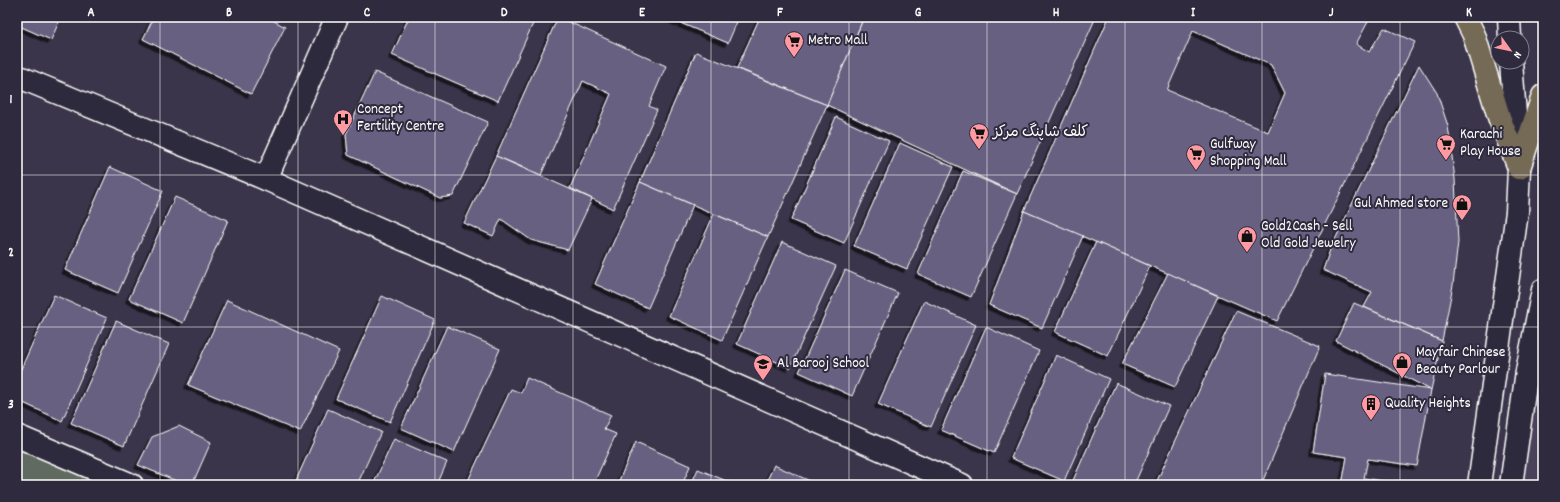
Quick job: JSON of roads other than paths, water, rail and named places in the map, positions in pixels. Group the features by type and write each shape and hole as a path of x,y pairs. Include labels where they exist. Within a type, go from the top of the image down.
{"main road":[{"path":"1465,17 1474,35 1499,117 1519,168"},
{"path":"1519,168 1543,96"}],"street":[{"path":"266,179 337,17"},
{"path":"1509,17 1510,30"},
{"path":"1479,485 1517,212 1519,168 1512,70"},
{"path":"17,76 266,179 939,480 962,485"},
{"path":"1511,485 1539,375 1543,290"},
{"path":"17,436 132,485"}],"place":[{"name":"Metro Mall","path":"794,58"},
{"name":"Concept Fertility Centre","path":"343,136"},
{"name":"کلف شاپنگ مرکز","path":"979,150"},
{"name":"Karachi Play House","path":"1446,161"},
{"name":"Gulfway Shopping Mall","path":"1196,171"},
{"name":"Gul Ahmed store","path":"1462,221"},
{"name":"Gold2Cash - Sell Old Gold Jewelry","path":"1247,253"},
{"name":"Mayfair Chinese Beauty Parlour","path":"1402,379"},
{"name":"Al Barooj School","path":"763,381"},
{"name":"Quality Heights","path":"1371,421"}]}
